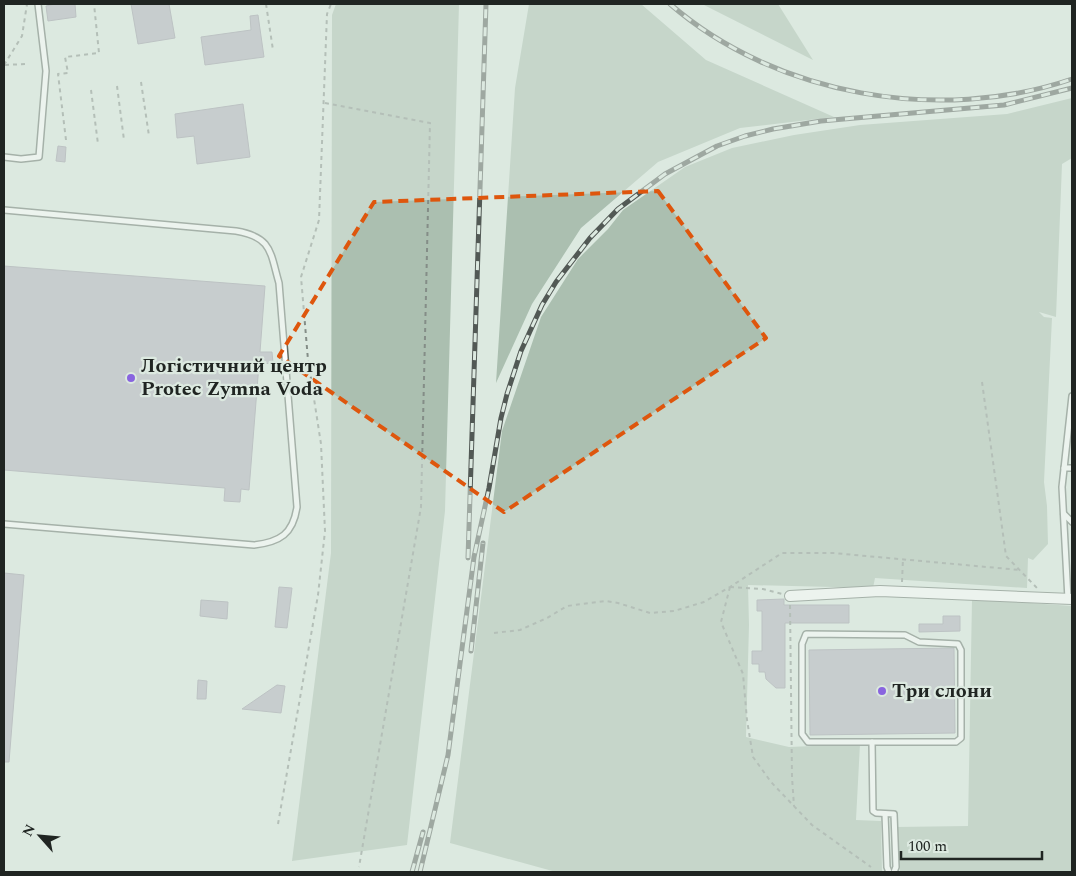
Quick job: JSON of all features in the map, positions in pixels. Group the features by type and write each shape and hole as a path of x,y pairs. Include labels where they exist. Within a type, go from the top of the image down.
{"street":[{"path":"790,596 902,592 1070,599"}],"lane":[{"path":"4,158 39,157 46,71 38,4"},
{"path":"4,210 236,231 258,237 266,244 270,251 279,283 297,507 292,526 278,540 254,545 4,524"},
{"path":"1070,599 1063,531 1062,487 1072,396"},
{"path":"1064,468 1072,468"},
{"path":"1064,514 1072,522"},
{"path":"806,634 905,635 919,642 958,644 961,650 962,738 956,742 872,742 808,742 802,734 802,644 806,634"},
{"path":"872,742 873,811 876,813 894,814 896,867 894,872"},
{"path":"886,814 887,867 889,872"}],"path":[{"path":"4,65 22,36 28,4"},
{"path":"66,140 58,74 68,73 65,57 99,53 94,4"},
{"path":"266,4 273,50"},
{"path":"278,824 318,595 325,531 321,444 308,360 301,277 319,220 327,14 331,4"},
{"path":"4,65 25,64"},
{"path":"141,82 149,136"},
{"path":"116,86 124,140"},
{"path":"91,90 98,144"},
{"path":"325,103 430,123 421,507 359,867"},
{"path":"982,382 1006,556 1046,598"},
{"path":"494,633 520,630 547,618 567,606 606,601 650,613 674,611 704,602 782,553 833,552 1020,570"},
{"path":"902,592 903,558"},
{"path":"730,587 762,589 790,596 794,807"},
{"path":"730,587 721,622 743,674 747,720 754,757 771,782 812,825 870,867"}],"highlighted area":[{"path":"658,191 766,338 504,512 279,356 374,202"}],"green space":[{"path":"336,4 459,4 445,511 407,845 292,861 331,553 332,15"},
{"path":"529,4 641,4 706,60 834,117 740,128 658,162 581,228 532,304 496,383 515,88"},
{"path":"702,4 778,4 813,60"},
{"path":"1072,98 1072,158 1062,164 1056,317 1039,312 1044,317 1052,318 1044,482 1048,544 1033,560 1028,558 1027,588 875,578 873,588 748,585 749,625 746,737 789,747 860,744 856,820 881,821 882,872 556,872 450,843 502,431 541,317 578,259 608,229 623,210 685,167 732,148 794,135 860,125 1007,114"},
{"path":"972,599 1072,606 1072,872 900,872 896,827 968,826"}],"building":[{"path":"75,4 76,17 48,21 46,6"},
{"path":"131,4 169,4 175,38 138,44"},
{"path":"258,15 264,57 205,65 201,37 251,30 250,16"},
{"path":"243,104 250,157 197,164 194,136 177,138 175,114"},
{"path":"58,146 66,147 65,162 56,161"},
{"name":"Логістичний центр Protec Zymna Voda","path":"4,266 265,286 260,352 272,352 273,363 259,364 249,490 241,489 240,502 224,501 225,488 4,470"},
{"path":"4,573 24,575 9,762 4,762"},
{"path":"279,587 292,588 287,628 275,627"},
{"path":"784,599 784,605 849,605 849,623 785,623 785,688 776,688 766,679 765,672 759,672 759,664 752,664 752,651 762,651 762,611 757,611 757,600"},
{"path":"201,600 228,602 227,619 200,616"},
{"path":"943,616 960,616 960,631 919,632 919,624 943,624"},
{"name":"Три слони","path":"954,648 955,733 810,735 809,650"},
{"path":"198,680 207,681 206,699 197,699"},
{"path":"277,685 285,686 281,713 242,709"}],"railway":[{"path":"468,558 486,4"},
{"path":"670,4 712,35 759,61 809,80 861,93 915,99 968,99 1021,92 1072,79"},
{"path":"420,872 448,755 474,557 507,394 521,351 542,305 556,282 590,238 618,209 665,174 717,146 745,136 821,121 1004,105 1072,88"},
{"path":"471,651 483,543"},
{"path":"412,872 423,832"}],"place":[{"name":"Логістичний центр Protec Zymna Voda","path":"131,378"},
{"name":"Три слони","path":"882,691"}]}
